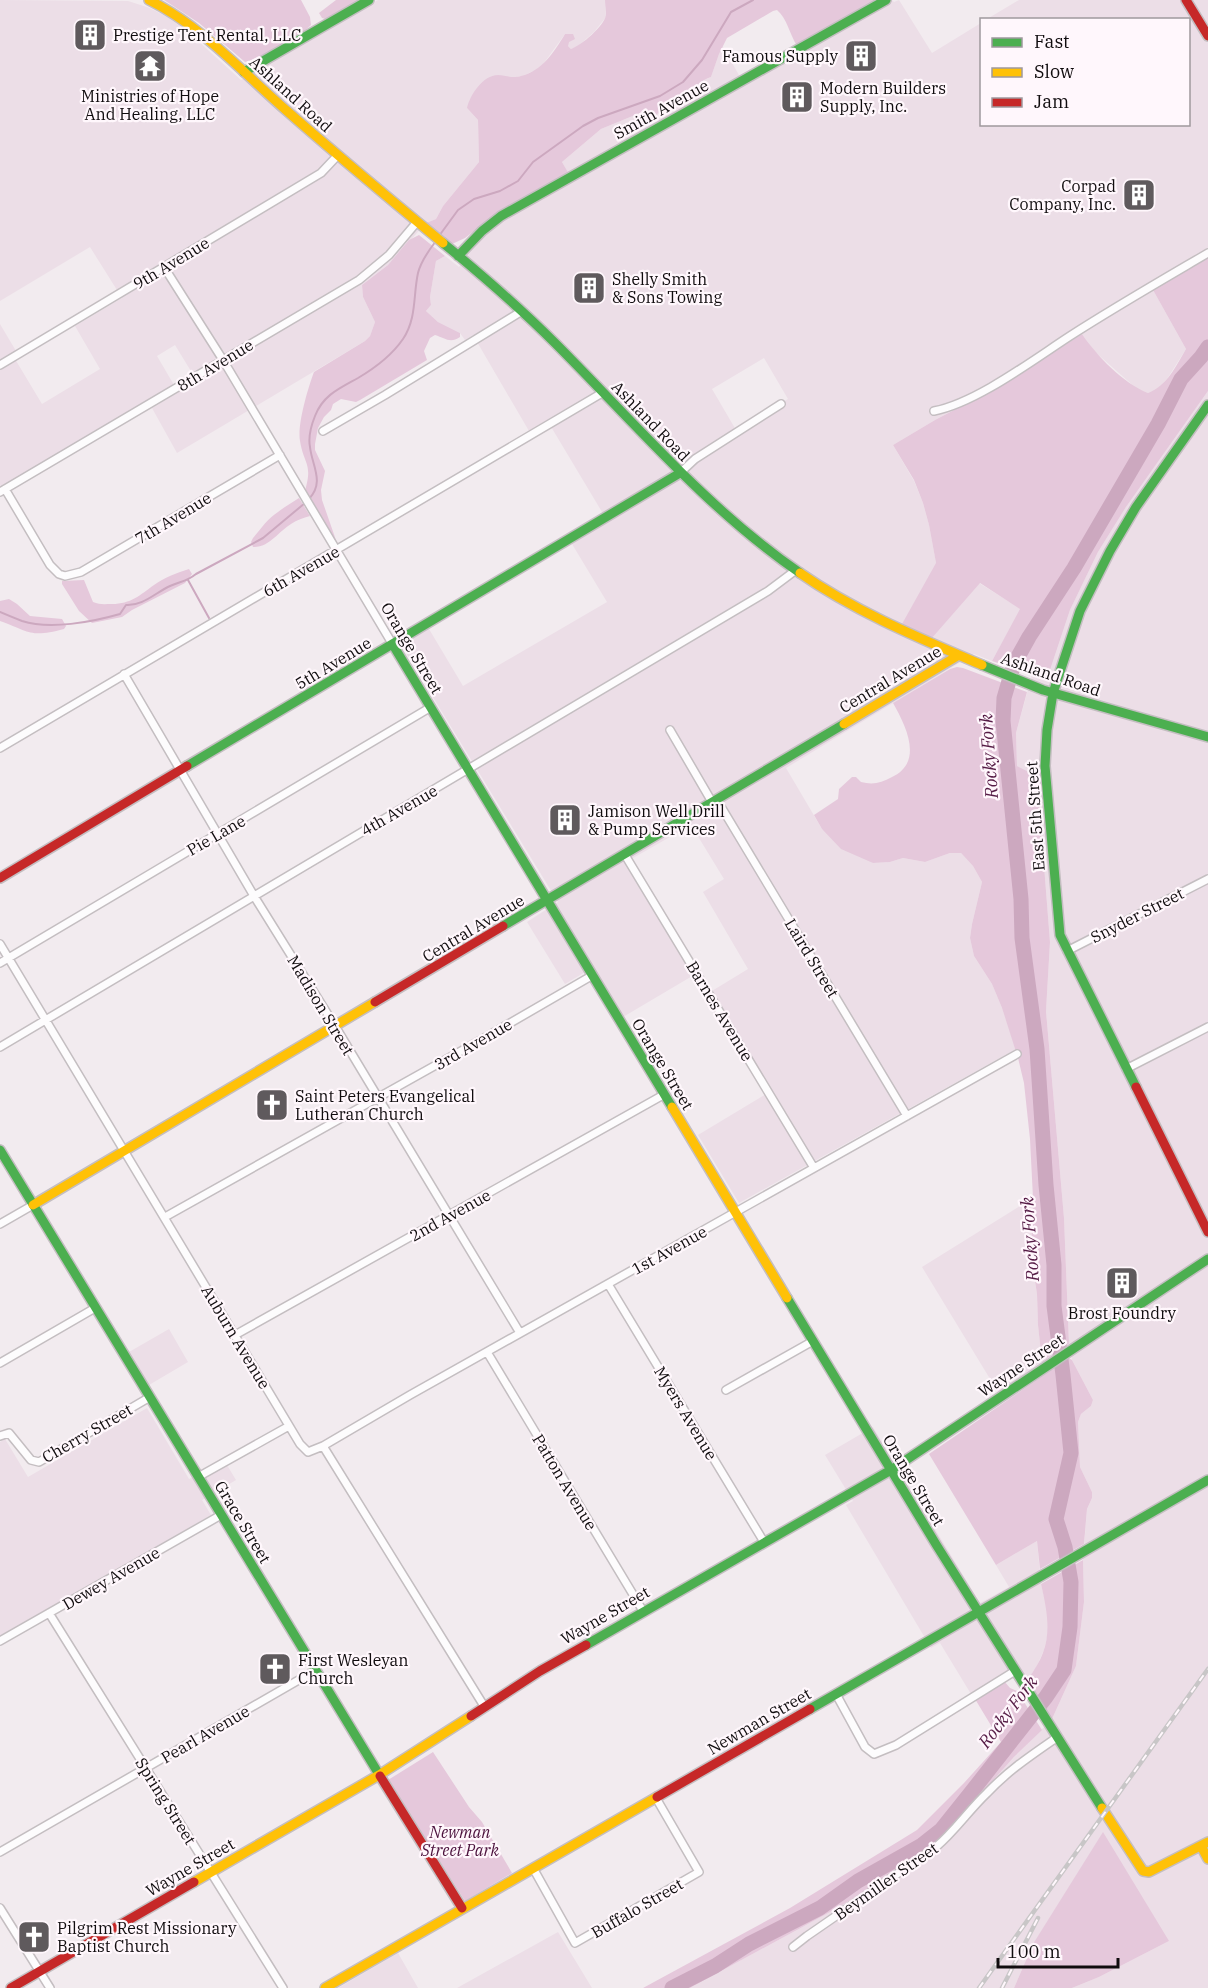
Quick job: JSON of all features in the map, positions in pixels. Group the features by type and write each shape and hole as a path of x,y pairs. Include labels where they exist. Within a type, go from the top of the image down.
{"street":[{"name":"Ashland Road","path":"149,0 182,18 338,155 522,311 680,473 733,521 796,570 885,622 991,669 1053,693 1208,737"},
{"path":"244,72 369,0"},
{"name":"Smith Avenue","path":"458,256 482,231 501,216 886,0"},
{"path":"1186,0 1208,36"},
{"name":"9th Avenue","path":"0,365 321,173 338,155"},
{"name":"8th Avenue","path":"3,490 359,280 389,255 417,222"},
{"path":"934,411 953,406 995,384 1087,325 1208,253"},
{"name":"Orange Street","path":"164,267 223,360 891,1470 1055,1737 1137,1864 1143,1871 1149,1872 1205,1844"},
{"path":"323,431 522,311"},
{"name":"6th Avenue","path":"0,748 602,393"},
{"path":"680,473 695,459 781,404"},
{"name":"East 5th Street","path":"1208,405 1136,507 1102,565 1080,611 1053,693 1046,744 1046,781 1060,936 1208,1232"},
{"name":"7th Avenue","path":"3,490 50,565 59,574 65,576 87,569 280,455"},
{"name":"5th Avenue","path":"0,878 680,473"},
{"name":"4th Avenue","path":"0,1047 768,591 796,570"},
{"name":"Central Avenue","path":"0,1224 548,901 959,655"},
{"name":"Madison Street","path":"124,674 254,896 520,1333"},
{"name":"Pie Lane","path":"0,963 431,707"},
{"name":"Laird Street","path":"670,730 907,1116"},
{"name":"Barnes Avenue","path":"625,855 814,1168"},
{"name":"Snyder Street","path":"1067,951 1208,879"},
{"name":"Auburn Avenue","path":"0,944 289,1426 308,1452 323,1446"},
{"name":"3rd Avenue","path":"165,1217 593,975"},
{"path":"1126,1069 1208,1027"},
{"name":"1st Avenue","path":"323,1446 1017,1054"},
{"name":"2nd Avenue","path":"235,1335 664,1094"},
{"name":"Grace Street","path":"0,1150 462,1908"},
{"name":"Wayne Street","path":"12,1988 379,1774 540,1671 891,1470 1208,1259"},
{"name":"Myers Avenue","path":"608,1284 764,1542"},
{"path":"0,1363 95,1308"},
{"path":"726,1390 813,1341"},
{"name":"Patton Avenue","path":"487,1352 643,1611"},
{"name":"Cherry Street","path":"0,1436 9,1433 31,1460 39,1462 150,1397"},
{"path":"198,1477 289,1426"},
{"path":"323,1446 484,1706"},
{"name":"Newman Street","path":"325,1988 1208,1480"},
{"name":"Dewey Avenue","path":"0,1641 221,1515"},
{"name":"Spring Street","path":"49,1613 283,1988"},
{"name":"Pearl Avenue","path":"0,1852 316,1670"},
{"path":"836,1694 865,1747 874,1754 885,1750 1017,1675"},
{"name":"Beymiller Street","path":"793,1947 936,1847 1017,1764 1055,1737"},
{"name":"Buffalo Street","path":"533,1868 575,1943 699,1872 657,1798"},
{"path":"1205,1844 1208,1859"},
{"path":"0,1908 50,1988"}],"shaded area":[{"path":"0,0 128,1 150,8 187,31 241,80 378,0 605,0 606,17 577,47 571,49 568,46 565,34 541,67 523,76 510,78 497,75 467,108 478,120 479,162 443,206 436,219 426,223 388,265 362,285 363,297 375,322 370,336 365,341 177,453 152,408 197,381 175,345 157,356 174,385 2,488 0,485 0,324 16,351 12,354 42,404 100,369 75,326 122,298 90,247 0,301"},
{"path":"876,0 894,2 899,0 932,53 980,24 980,126 1190,126 1190,18 989,18 1019,0 1208,0 1208,257 1153,290 1186,349 1167,379 1157,390 1148,393 1137,389 1094,351 1082,334 998,387 893,445 914,481 929,525 936,563 932,638 979,583 1021,609 992,661 974,654 786,768 822,829 873,863 890,862 903,858 925,862 950,853 961,853 973,866 982,882 970,938 974,956 992,984 1016,1049 739,1203 698,1135 766,1094 707,994 748,969 703,892 724,879 691,825 626,862 694,975 623,1017 592,968 565,984 527,922 558,902 401,645 429,629 463,686 607,602 572,544 608,522 547,420 529,431 473,335 465,340 460,333 438,322 426,311 431,305 430,297 436,261 445,256 459,267 480,237 490,229 572,180 562,162 601,129 640,113 650,121 657,112 686,96 699,82 711,77 722,45 740,77","holes":["764,358 788,399 781,401 736,430 712,389"]},
{"path":"1208,391 1208,1988 1072,1988 1099,1977 1169,1941 1033,1944 1014,1988 690,1988 841,1906 914,1859 1052,1719 1076,1666 1084,1602 1083,1560 1087,1509 1092,1498 1092,1492 1080,1467 1078,1422 1081,1414 1091,1406 1093,1400 1072,1360 1069,1344 1064,1218 1046,1011 1050,942 1037,776 1017,766 1016,733 1032,675 1041,678 1048,676 1070,610 1098,552 1126,507"},
{"path":"1033,1198 1031,1255 1037,1294 1042,1362 998,1392 922,1267"},
{"path":"169,1329 188,1362 149,1385 129,1352"},
{"path":"147,1408 189,1479 224,1460 236,1480 202,1500 211,1515 0,1638 0,1442 5,1439 28,1477"},
{"path":"873,1427 980,1603 1009,1587 996,1565 1037,1541 1041,1584 1048,1613 1048,1633 1036,1668 1027,1680 1018,1665 971,1694 940,1643 931,1648 846,1505 853,1501 825,1455"},
{"path":"558,1932 592,1988 457,1988"},
{"path":"398,1953 418,1988 338,1988"}],"green space":[{"path":"164,0 301,0 310,17 311,25 280,46 245,62 199,23"},
{"path":"336,0 359,0 325,19 322,18 319,13"},
{"path":"605,0 876,0 797,46 783,17 777,10 773,11 727,38 711,77 658,113 650,121 644,120 640,113 601,129 562,162 569,174 491,218 465,238 452,244 426,223 436,219 443,206 479,162 478,120 467,108 474,92 482,82 492,76 518,77 535,70 552,54 565,34 573,34 575,39 569,42 568,46 571,49 581,44 597,30 604,19"},
{"path":"419,235 445,256 436,261 430,297 431,305 426,311 438,322 460,333 460,337 450,340 435,335 430,338 424,351 427,360 356,402 341,399 333,404 324,417 318,428 315,450 325,471 321,490 322,500 336,543 305,491 308,469 299,434 306,397 314,372 370,336 375,322 363,297 362,285 388,265 409,240"},
{"path":"1208,257 1208,391 1126,507 1098,552 1070,610 1048,676 1041,678 992,661 1020,609 980,583 932,638 902,624 936,563 923,503 914,480 893,445 998,387 1082,334 1103,360 1129,383 1148,393 1155,390 1170,375 1186,349 1153,290"},
{"path":"299,498 310,516 291,524 264,545 253,547 251,542 253,538 268,521"},
{"path":"189,569 192,574 185,583 122,617 92,623 79,611 62,584 62,581 84,580 93,602 119,604 135,598 162,580"},
{"path":"9,599 30,616 62,619 66,626 64,629 53,632 37,633 0,621 0,601"},
{"path":"957,667 1027,692 1016,733 1017,766 1037,776 1050,942 1046,1011 1064,1218 1069,1344 1042,1362 1037,1294 1031,1255 1033,1198 1024,1083 1002,1008 992,984 974,956 970,938 982,882 973,866 961,853 950,853 925,862 903,858 890,862 873,863 841,849 822,829 814,815 838,799 839,789 852,777 856,777 861,782 877,783 902,770 910,753 909,743 903,722 893,703"},
{"path":"1069,1358 1093,1400 1091,1406 1081,1414 1078,1422 1080,1467 1092,1492 1087,1509 1084,1544 1040,1569 1037,1541 996,1565 929,1454"},
{"path":"1083,1560 1084,1602 1076,1666 1052,1719 1027,1680 1041,1657 1047,1634 1041,1584"},
{"path":"1004,1681 1010,1688 1017,1691 1042,1730 1014,1757 948,1830 914,1859 841,1906 690,1988 643,1988 790,1908 917,1830 1001,1742 975,1699"},
{"name":"Newman Street Park","path":"433,1752 469,1807 482,1822 512,1873 465,1901 388,1780"},
{"path":"1103,1832 1169,1941 1099,1977 1072,1988 1014,1988 1033,1944"}],"waterway":[{"path":"439,236 458,210 474,199 500,191 518,181 533,162 583,126 598,118 660,96 683,82 702,60 731,12 753,0"},
{"path":"309,499 314,493 317,480 310,447 310,435 318,409 327,397 383,361 403,339 413,315 419,269 436,241"},
{"name":"Rocky Fork","path":"672,1988 715,1966 749,1944 820,1908 858,1881 922,1845 941,1830 1046,1697 1064,1670 1070,1627 1071,1582 1065,1547 1056,1519 1071,1453 1054,1306 1054,1265 1037,1049 1022,938 1021,899 1003,721 1004,698 1014,664 1029,637 1074,568 1158,424 1181,379 1208,347"},
{"path":"0,612 22,621 45,625 84,622 120,614 126,605 143,601 170,586 189,579 263,538 305,503"},
{"path":"188,580 209,618"}],"railway":[{"path":"979,1988 1208,1669"},
{"path":"1002,1988 1038,1918"}],"traffic: fast":[{"path":"244,72 369,0"},
{"path":"458,256 482,231 501,216 886,0"},
{"path":"443,243 542,330 702,493 766,548 800,573"},
{"path":"1136,1087 1060,935 1045,766 1047,730 1053,693 1080,611 1110,551 1136,507 1208,405"},
{"path":"187,766 680,473"},
{"path":"393,645 672,1107"},
{"path":"982,665 1043,690 1208,737"},
{"path":"503,926 844,724"},
{"path":"0,1150 380,1776"},
{"path":"586,1645 891,1470 1208,1259"},
{"path":"787,1298 937,1546 1102,1808"},
{"path":"810,1709 1208,1480"}],"traffic: slow":[{"path":"149,0 169,11 205,37 306,128 443,243"},
{"path":"800,573 866,612 982,665"},
{"path":"844,724 959,655"},
{"path":"33,1205 375,1002"},
{"path":"672,1107 787,1298"},
{"path":"194,1882 379,1775 471,1716"},
{"path":"325,1988 657,1797"},
{"path":"1102,1808 1143,1871 1149,1872 1208,1842"},
{"path":"1201,1846 1208,1859"}],"traffic: jam":[{"path":"1186,0 1208,36"},
{"path":"0,878 187,766"},
{"path":"375,1002 503,926"},
{"path":"1136,1087 1208,1232"},
{"path":"471,1716 540,1671 586,1645"},
{"path":"657,1797 810,1709"},
{"path":"380,1776 462,1908"},
{"path":"11,1988 194,1882"}],"place":[{"name":"Prestige Tent Rental, LLC","path":"90,35"},
{"name":"Famous Supply","path":"861,56"},
{"name":"Ministries of Hope And Healing, LLC","path":"150,66"},
{"name":"Modern Builders Supply, Inc.","path":"797,97"},
{"name":"Corpad Company, Inc.","path":"1139,195"},
{"name":"Shelly Smith & Sons Towing","path":"589,288"},
{"name":"Jamison Well Drill & Pump Services","path":"565,820"},
{"name":"Saint Peters Evangelical Lutheran Church","path":"272,1105"},
{"name":"Brost Foundry","path":"1122,1283"},
{"name":"First Wesleyan Church","path":"275,1669"},
{"name":"Pilgrim Rest Missionary Baptist Church","path":"34,1937"}]}
